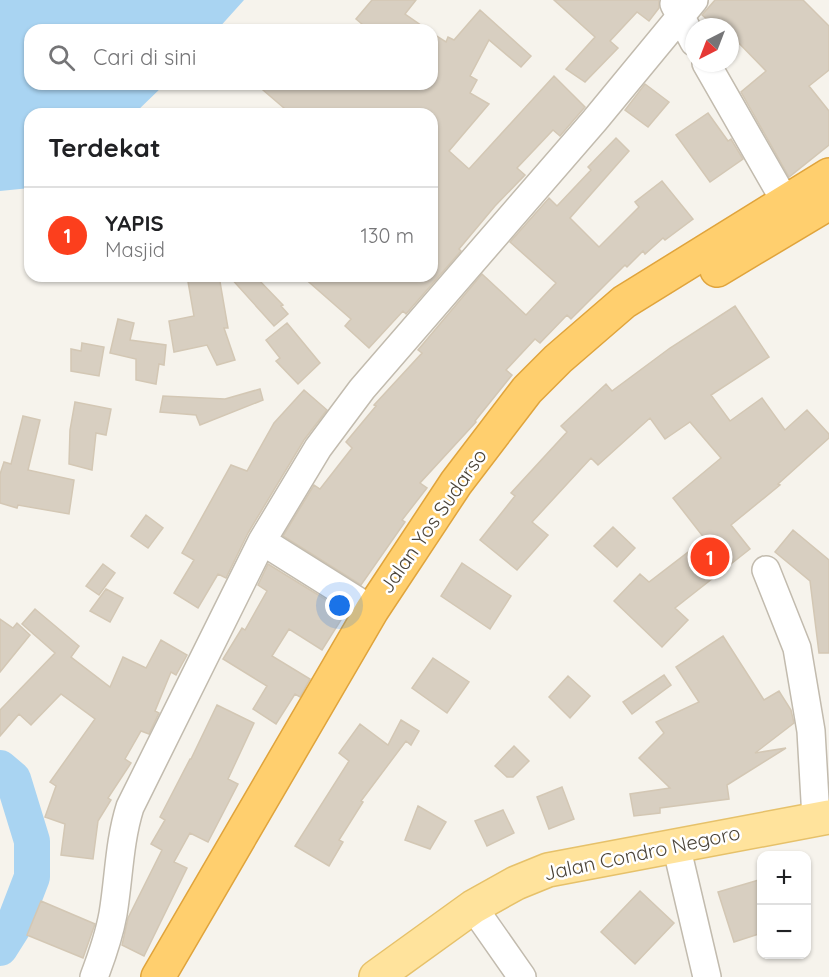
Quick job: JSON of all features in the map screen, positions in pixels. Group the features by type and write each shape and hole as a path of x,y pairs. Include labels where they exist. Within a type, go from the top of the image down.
{"highway":[{"name":"Jalan Yos Sudarso","path":"182,977 372,610 456,483 527,390 558,359 624,302 829,175"},
{"name":"Jalan Yos Sudarso","path":"158,977 446,529 497,462 556,391 605,343 653,309 829,203"}],"main road":[{"name":"Jalan Condro Negoro","path":"376,977 473,907 516,883 548,870 823,818"}],"street":[{"path":"94,977 106,944 113,915 123,831 130,807 262,541 318,448 362,389 580,138 682,6"},
{"path":"711,72 785,201"},
{"path":"262,541 372,610"},
{"path":"766,570 797,648 823,818"},
{"path":"676,845 707,977"},
{"path":"473,907 522,977"}],"water":[{"path":"0,0 244,0 222,24 24,24 24,90 159,90 140,108 24,108 24,189 0,191"}],"building":[{"path":"372,0 416,0 405,14 419,24 362,24 356,19"},
{"path":"554,0 659,0 659,8 649,21 637,12 610,41 618,48 585,82 566,69 595,37"},
{"path":"715,0 803,0 829,26 829,70 809,86 829,111 829,145 789,177 741,92 766,71 739,43 739,18 706,18 702,15"},
{"path":"480,10 531,56 521,67 489,40 470,76 477,80 470,93 489,104 449,151 469,169 554,76 585,107 560,136 553,130 517,168 525,175 495,206 438,277 438,108 284,108 263,90 438,90 438,37 446,42 448,37 454,40"},
{"path":"645,84 669,102 648,127 625,110"},
{"path":"708,113 728,141 731,139 743,159 710,182 676,135"},
{"path":"616,138 629,151 570,218 599,247 639,207 635,202 662,181 693,219 665,240 663,238 645,254 643,251 627,267 625,265 571,319 567,315 540,343 535,339 506,370 512,375 476,422 420,483 427,488 402,520 405,522 361,585 283,536 314,485 320,489 352,448 346,442 376,406 374,405 422,353 418,350 482,274 526,315 556,283 510,242 549,198 557,206 591,170 588,167"},
{"path":"188,282 220,282 228,328 224,328 235,360 217,365 207,345 174,352 169,321 194,316"},
{"path":"234,282 261,282 283,305 281,306 288,314 274,326"},
{"path":"309,282 434,282 406,314 403,311 369,348 345,326 351,319"},
{"path":"735,306 769,357 711,395 730,421 762,398 785,430 807,410 829,434 829,438 778,484 780,485 731,525 750,549 675,608 688,620 662,647 614,601 640,574 649,582 705,539 673,498 721,458 690,422 665,439 650,418 598,465 591,458 532,522 548,535 517,570 480,540 515,496 511,493 567,432 561,426 606,384 612,391 670,348"},
{"path":"118,319 134,323 130,340 166,345 164,365 159,364 156,384 136,380 136,359 110,353"},
{"path":"287,323 320,363 298,384 276,361 280,358 266,340"},
{"path":"82,343 104,347 99,376 71,371 71,349 81,351"},
{"path":"260,389 263,400 200,425 196,415 160,412 163,396 225,399"},
{"path":"304,390 327,410 304,440 248,533 226,578 218,574 198,608 174,593 194,560 182,553 231,465 247,471 274,423"},
{"path":"75,402 111,409 106,435 96,433 92,470 69,464 70,430"},
{"path":"23,416 40,420 28,470 74,480 69,514 18,505 17,508 0,503 0,474 4,462 11,464"},
{"path":"146,515 163,528 148,548 131,536"},
{"path":"613,527 635,548 617,567 594,546"},
{"path":"793,530 829,560 829,653 819,653 810,581 775,552"},
{"path":"462,563 511,596 490,629 441,596"},
{"path":"103,564 115,573 99,595 86,586"},
{"path":"268,564 346,612 322,650 289,629 272,656 310,679 300,697 295,694 276,724 253,709 267,686 223,659 242,628 245,630 267,591 258,585"},
{"path":"106,589 123,598 110,622 90,611"},
{"path":"35,609 79,646 71,657 110,687 123,657 146,668 161,640 187,655 176,675 171,672 155,711 159,713 149,734 141,731 125,759 131,763 108,798 111,800 98,821 93,859 61,855 65,824 45,817 56,786 50,782 95,719 61,694 31,725 19,714 0,736 0,710 55,653 22,624"},
{"path":"0,619 13,628 17,623 30,635 0,672"},
{"path":"723,636 764,700 779,691 791,710 794,723 755,753 786,748 727,785 729,799 660,808 660,813 634,816 630,794 670,788 639,758 664,733 656,722 699,702 676,667"},
{"path":"433,658 469,682 447,713 412,688"},
{"path":"664,675 671,685 632,714 623,702"},
{"path":"568,676 590,696 570,718 549,697"},
{"path":"217,705 254,723 228,779 238,784 208,842 190,833 174,862 187,868 144,956 122,945 128,918 162,850 151,844 165,820 160,817"},
{"path":"401,720 419,731 411,745 406,741 361,801 363,802 339,840 343,842 329,866 295,846 349,761 339,753 360,724 388,745"},
{"path":"514,746 529,761 513,777 507,777 495,766"},
{"path":"562,787 574,819 549,829 537,797"},
{"path":"418,806 446,822 430,849 405,840"},
{"path":"503,810 514,833 487,846 475,821"},
{"path":"757,880 757,935 734,942 718,892"},
{"path":"640,891 674,923 635,964 601,932"},
{"path":"41,901 95,924 83,958 27,935"}],"waterway":[{"path":"0,768 13,779 32,841 32,877 12,929 0,948"}],"place":[{"name":"YAPIS","path":"710,557"}]}
